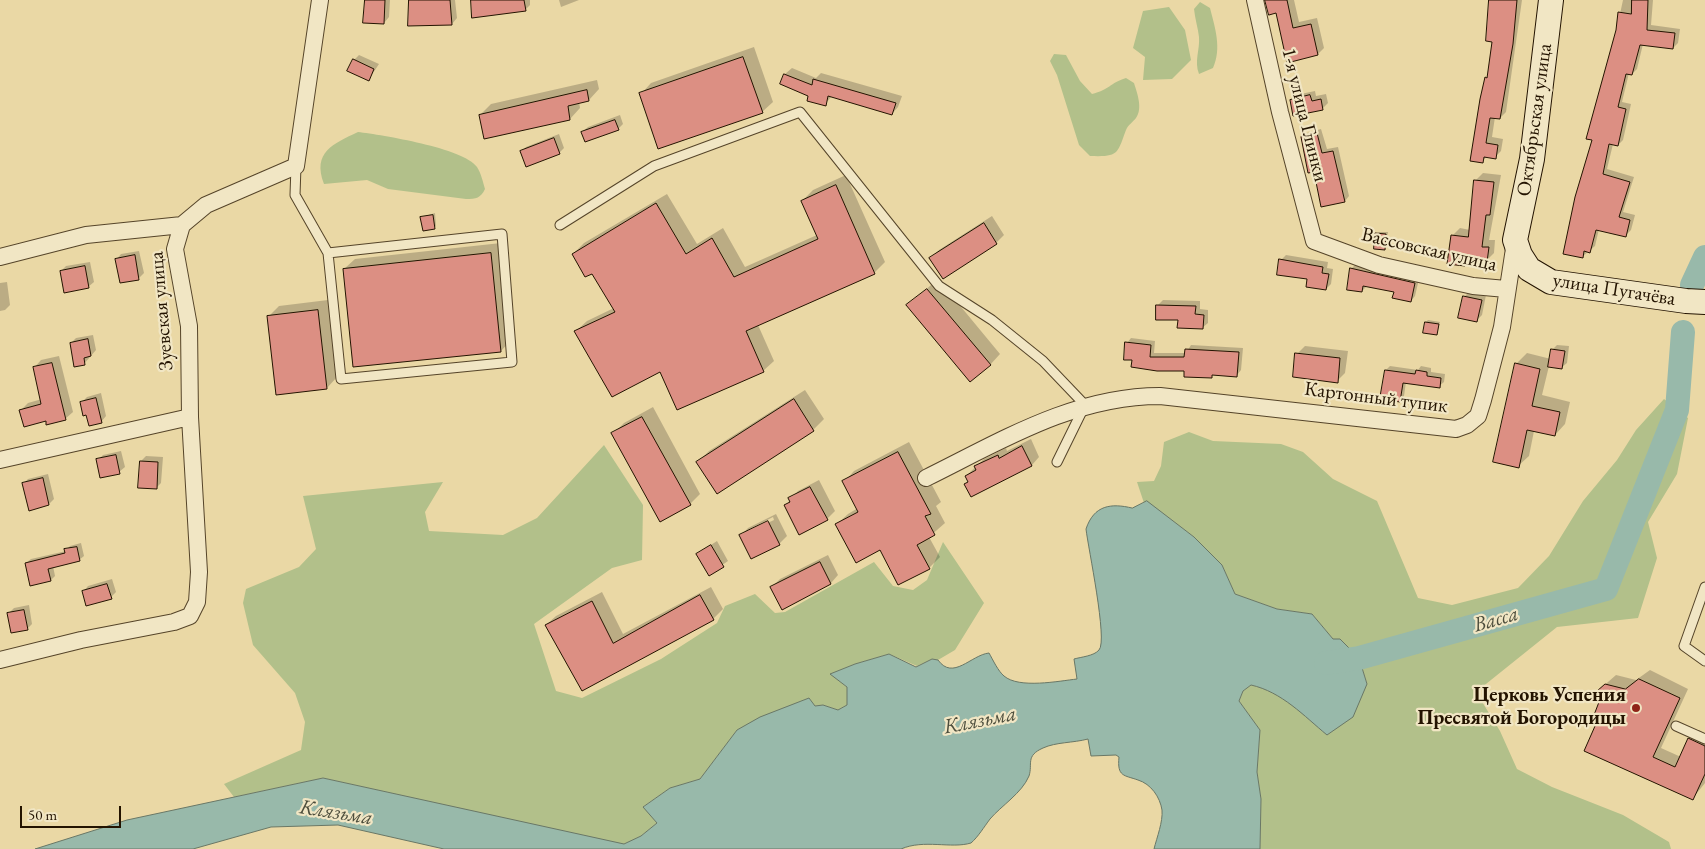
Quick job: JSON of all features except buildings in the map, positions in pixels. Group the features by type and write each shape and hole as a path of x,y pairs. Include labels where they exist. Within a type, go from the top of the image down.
{"street":[{"path":"296,166 320,0"},
{"name":"1-я улица Глинки","path":"1255,0 1280,112 1314,241"},
{"name":"Октябрьская улица","path":"1515,240 1532,159 1551,0"},
{"name":"Зуевская улица","path":"0,660 81,640 174,622 190,616 197,602 199,572 190,417 189,326 175,249 182,225 206,206 296,166"},
{"path":"0,257 86,236 182,225"},
{"name":"Картонный тупик","path":"926,478 1049,418 1085,405 1120,398 1160,396 1456,429 1467,425 1478,416 1484,400 1502,326 1506,289 1515,240"},
{"name":"улица Пугачёва","path":"1515,240 1520,255 1529,269 1551,282 1705,302"},
{"name":"Вассовская улица","path":"1314,241 1378,265 1474,286 1506,289"},
{"path":"0,460 190,417"}],"lane":[{"path":"560,225 654,166 800,112 939,286 992,320 1043,361 1085,405 1057,462"},
{"path":"296,166 295,195 328,253 341,379 512,362 502,234 328,253"},
{"path":"1705,587 1684,646 1705,660"},
{"path":"1676,726 1705,739"}],"green space":[{"path":"1200,2 1210,8 1216,30 1217,53 1213,68 1199,74 1197,65 1199,37 1194,9"},
{"path":"1169,7 1185,30 1191,60 1172,79 1143,80 1145,57 1133,48 1143,11"},
{"path":"1054,54 1066,55 1080,81 1092,94 1102,91 1126,78 1134,83 1139,100 1138,114 1127,128 1118,149 1112,155 1090,156 1079,145 1057,75 1050,61"},
{"path":"358,132 440,148 456,154 469,160 477,167 485,189 478,197 466,199 388,189 367,180 324,184 321,164 327,150"},
{"path":"1664,399 1688,418 1677,474 1648,522 1657,558 1638,618 1557,627 1476,692 1500,731 1517,769 1552,787 1623,815 1669,842 1671,849 1260,849 1261,799 1257,772 1260,730 1239,701 1243,691 1251,685 1264,688 1280,696 1367,684 1359,658 1340,639 1333,639 1312,614 1277,609 1235,594 1222,565 1194,537 1147,502 1144,503 1137,482 1154,481 1161,466 1164,442 1189,432 1213,441 1281,444 1303,452 1333,479 1377,501 1418,598 1452,605 1518,588 1549,556 1583,501 1617,460 1636,430"},
{"path":"604,445 643,505 642,560 612,568 534,624 556,691 582,698 661,659 717,623 725,606 755,594 775,613 785,612 874,562 893,586 913,590 927,580 943,542 984,603 955,650 938,660 932,659 917,666 889,654 855,664 831,674 847,687 847,705 838,710 823,705 814,706 809,698 737,730 700,779 670,788 644,806 657,823 641,836 624,845 323,778 234,797 224,784 301,750 305,722 295,693 253,645 243,603 246,589 299,567 316,549 303,496 443,482 425,512 429,531 503,535 537,518"}],"water":[{"name":"Клязьма","path":"1147,501 1194,537 1222,565 1235,594 1277,609 1312,614 1333,639 1340,639 1359,658 1367,684 1353,717 1327,735 1273,693 1251,685 1243,691 1239,701 1260,730 1257,772 1261,799 1260,849 1154,849 1162,815 1161,805 1157,796 1143,782 1125,776 1120,772 1119,757 1116,755 1091,756 1088,739 1048,746 1037,751 1032,757 1029,776 1022,788 990,819 974,841 963,845 928,844 901,849 444,849 338,825 271,827 193,849 35,849 127,820 323,778 624,844 641,836 657,823 643,807 670,788 700,779 737,730 760,717 809,698 815,706 823,705 838,710 847,705 847,687 830,674 855,664 889,654 916,667 932,659 938,660 944,666 956,668 989,653 1004,676 1011,680 1039,683 1077,679 1074,659 1097,652 1101,643 1097,593 1086,529 1089,521 1099,510 1104,508 1124,506 1132,508"}],"waterway":[{"name":"Васса","path":"1692,285 1705,257"},
{"name":"Васса","path":"1326,663 1359,658 1606,589 1677,410 1683,332"}],"place":[{"name":"Церковь Успения Пресвятой Богородицы","path":"1636,708"}]}
